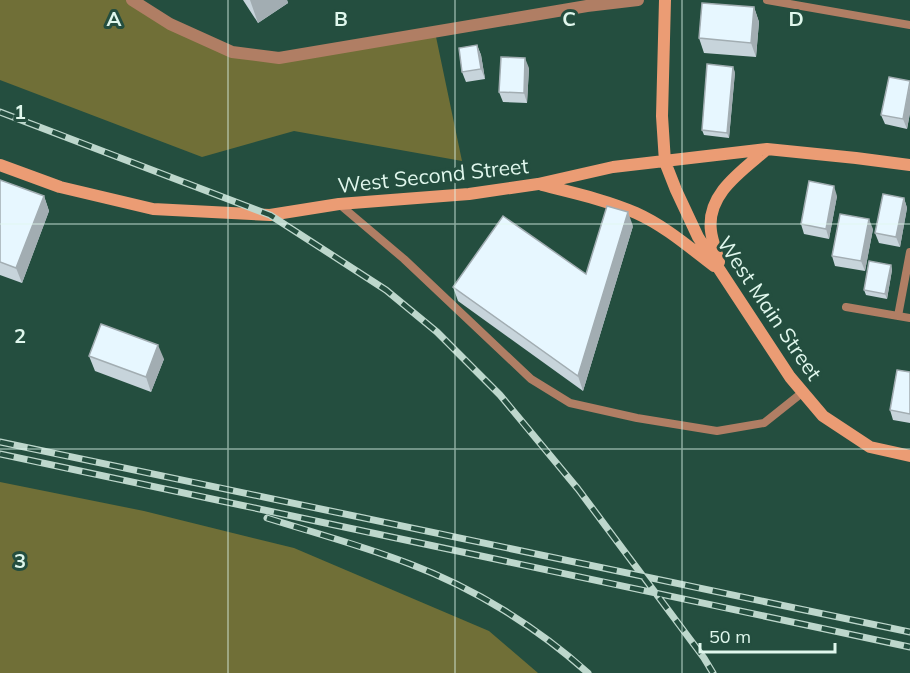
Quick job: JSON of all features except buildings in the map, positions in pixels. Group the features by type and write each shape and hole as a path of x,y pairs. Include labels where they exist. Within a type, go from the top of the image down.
{"main road":[{"name":"West Main Street","path":"665,0 662,116 665,162 699,237 789,377 823,416 870,447 910,456"},
{"name":"West Second Street","path":"0,165 60,187 153,209 270,215 339,204 469,194 538,184 613,167 767,149 910,165"},
{"path":"722,272 711,230 712,211 722,192 735,177 767,149"},
{"path":"538,184 604,201 638,214 662,227 722,272"}],"street":[{"path":"132,0 170,24 232,52 279,57 585,3 638,0"}],"lane":[{"path":"767,0 910,25"},
{"path":"339,204 404,259 531,378 570,403 638,418 717,431 764,423 803,392"},
{"path":"898,316 910,252"},
{"path":"846,307 910,318"}],"shaded area":[{"path":"0,0 132,0 232,52 279,58 435,32 462,161 294,131 202,157 0,80"},
{"path":"0,482 144,511 294,548 489,631 538,673 0,673"}],"railway":[{"path":"0,112 270,215 386,290 437,332 500,395 578,489 713,673"},
{"path":"0,442 910,632"},
{"path":"0,454 910,647"},
{"path":"267,518 392,557 458,585 504,610 548,640 588,673"}]}
